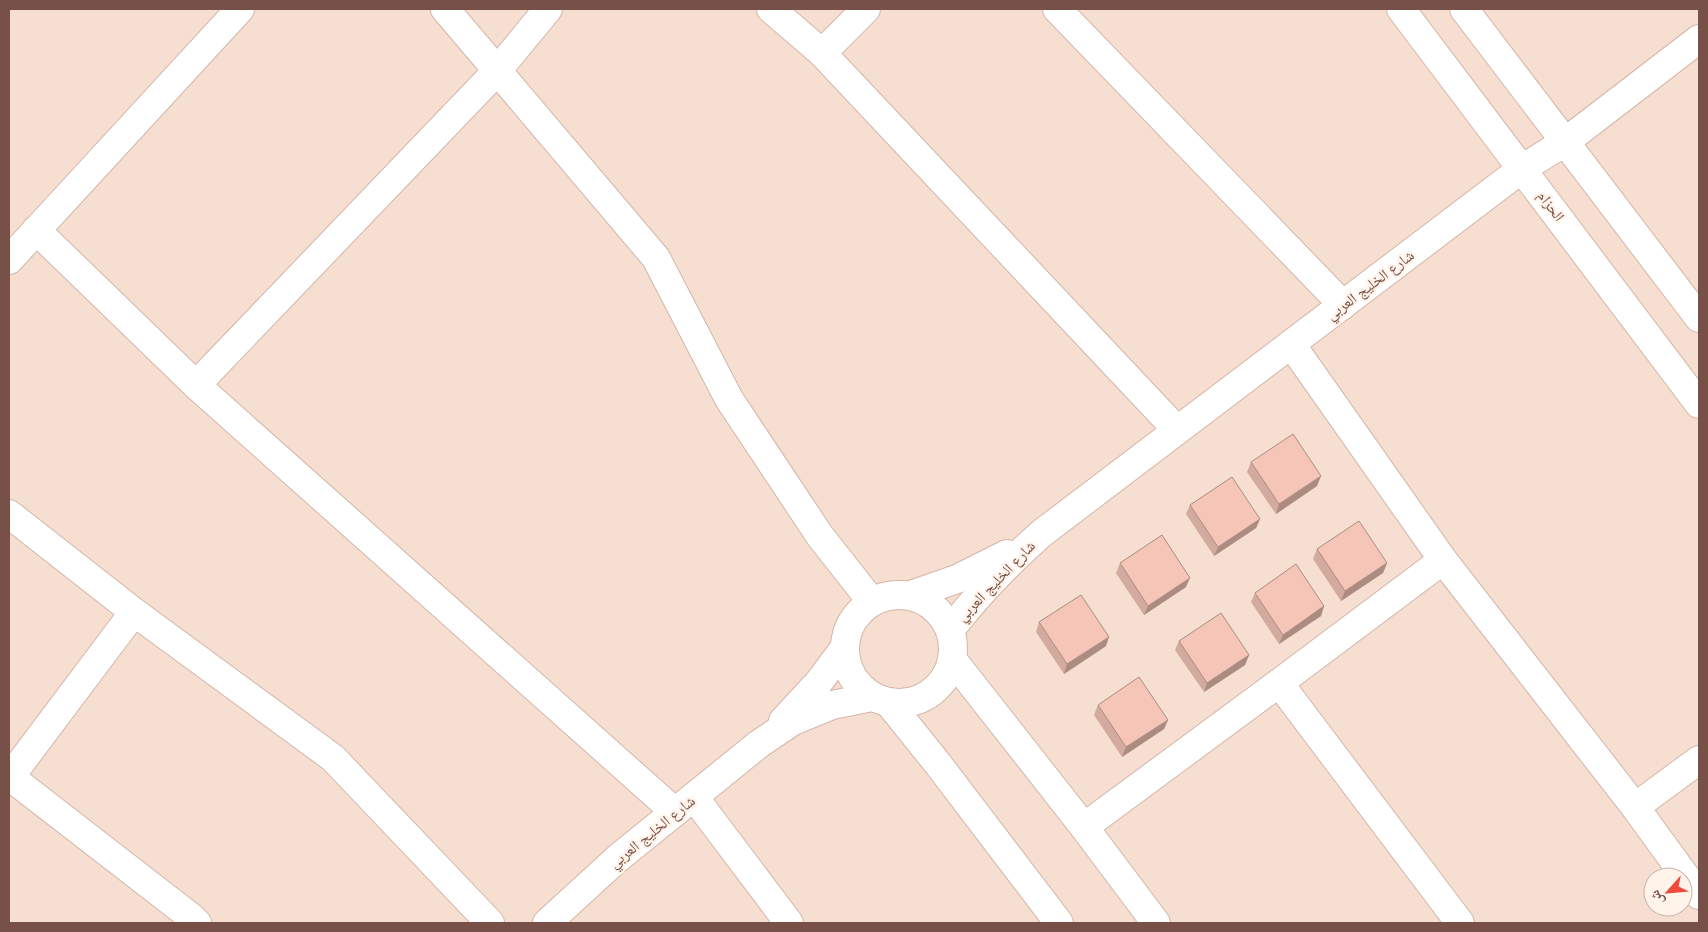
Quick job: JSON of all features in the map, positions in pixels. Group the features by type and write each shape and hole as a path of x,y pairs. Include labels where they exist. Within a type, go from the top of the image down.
{"street":[{"path":"9,260 240,9"},
{"path":"445,9 656,258 729,399 820,536 872,602"},
{"path":"196,385 497,71 548,9"},
{"path":"772,9 822,53 1177,430"},
{"path":"822,53 866,9"},
{"path":"1057,9 1343,305"},
{"name":"الحزام","path":"1401,9 1523,168 1699,404"},
{"path":"1464,9 1699,318"},
{"name":"شارع الخليج العربي","path":"950,630 978,595 1042,533 1523,168 1565,142 1699,39"},
{"path":"36,230 196,385 684,805 790,923"},
{"path":"1291,344 1443,560 1635,807 1699,895"},
{"path":"9,514 134,612 333,758 490,923"},
{"name":"شارع الخليج العربي","path":"881,700 857,684 848,666 845,647 848,629 858,613 872,602 891,595 911,595 957,579 1001,558 1042,533"},
{"path":"1084,827 1279,684 1443,560"},
{"name":"شارع الخليج العربي","path":"759,744 793,721 832,705 881,700 910,702 930,694 944,679 952,660 953,644 950,630 940,614 928,603 911,595"},
{"path":"134,612 9,776 191,921"},
{"name":"شارع الخليج العربي","path":"547,923 618,858 759,744 819,682 845,647"},
{"path":"952,660 1084,827 1156,923"},
{"path":"1279,684 1460,923"},
{"path":"881,700 938,764 1059,923"},
{"path":"1635,807 1699,760"}],"shaded area":[{"path":"9,9 1699,9 1699,923 9,923"}],"building":[{"path":"1293,434 1321,476 1279,504 1251,462"},
{"path":"1232,477 1260,519 1218,547 1190,505"},
{"path":"1359,521 1387,563 1345,591 1317,549"},
{"path":"1162,535 1190,578 1148,606 1120,563"},
{"path":"1296,564 1324,606 1283,635 1255,593"},
{"path":"1081,595 1109,637 1067,664 1039,622"},
{"path":"1221,613 1249,655 1207,683 1179,641"},
{"path":"1139,677 1168,720 1126,747 1098,705"}]}
